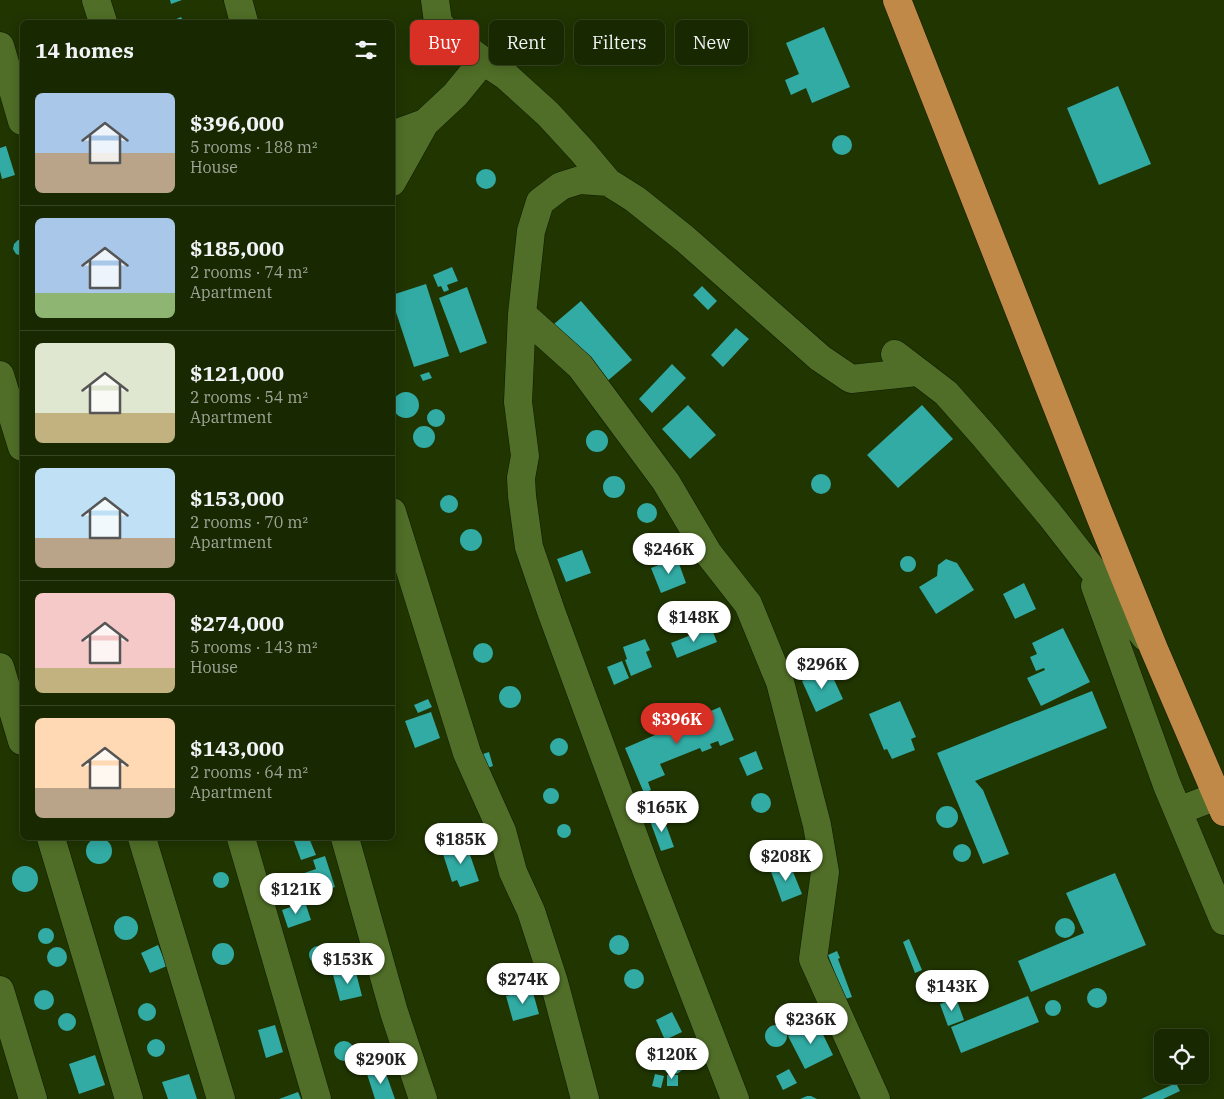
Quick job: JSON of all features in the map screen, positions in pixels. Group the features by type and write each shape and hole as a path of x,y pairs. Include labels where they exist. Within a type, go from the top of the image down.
{"highway":[{"path":"897,0 1014,300 1154,648 1221,804"}],"street":[{"path":"96,0 102,20"},
{"path":"238,0 243,20"},
{"path":"435,0 438,22 450,36 506,76 548,114 608,182 635,199 671,228 820,358 852,379 917,372"},
{"path":"0,46 20,114"},
{"path":"395,177 425,123 455,95 483,61"},
{"path":"395,134 425,123"},
{"path":"608,182 580,180 560,186 540,202 531,231 522,314 518,402 525,456 521,478 522,496 529,547 643,863 735,1099"},
{"path":"522,314 580,366 666,482 708,553 748,604 780,682 820,844 825,872 812,959 876,1099"},
{"path":"894,354 946,393 1050,515 1154,648"},
{"path":"0,375 20,440"},
{"path":"395,522 466,753 502,831 514,872 531,911 551,973 585,1099"},
{"path":"1086,561 1178,811 1224,921"},
{"path":"0,667 20,734"},
{"path":"1178,811 1221,804"},
{"path":"52,840 129,1099"},
{"path":"143,840 221,1099"},
{"path":"242,840 316,1099"},
{"path":"346,840 394,1012 423,1099"},
{"path":"0,990 33,1099"}],"building":[{"path":"170,0 182,0 171,4"},
{"path":"824,27 850,87 812,103 806,88 791,95 785,80 799,74 786,43"},
{"path":"1118,86 1151,164 1099,185 1067,108"},
{"path":"842,135 849,138 852,145 849,152 842,155 835,152 832,145 835,138"},
{"path":"6,146 15,175 2,179 0,148"},
{"path":"486,169 493,172 496,179 493,186 486,189 479,186 476,179 479,172"},
{"path":"20,240 20,255 16,254 13,249 14,244"},
{"path":"452,267 458,281 447,285 449,290 444,292 441,286 438,287 433,275"},
{"path":"426,284 449,356 414,367 395,309 395,294"},
{"path":"702,286 717,301 708,310 693,295"},
{"path":"467,287 487,343 460,353 439,298"},
{"path":"581,301 632,360 605,383 554,324"},
{"path":"736,328 749,339 723,367 711,355"},
{"path":"672,364 686,378 652,413 639,399"},
{"path":"429,372 432,378 423,381 420,375"},
{"path":"401,393 411,393 418,400 418,410 411,417 401,417 395,411 395,399"},
{"path":"688,405 716,435 690,459 662,429"},
{"path":"922,405 953,439 898,488 867,455"},
{"path":"432,409 440,409 445,414 443,425 432,427 427,422 427,414"},
{"path":"424,426 434,433 435,437 428,447 424,448 414,441 413,437 420,427"},
{"path":"597,430 607,437 608,441 601,451 597,452 587,445 586,441 593,431"},
{"path":"821,474 828,477 831,484 828,491 821,494 814,491 811,484 814,477"},
{"path":"614,476 624,483 625,487 618,497 614,498 604,491 603,487 610,477"},
{"path":"449,495 455,498 458,504 455,510 449,513 443,510 440,504 443,498"},
{"path":"643,503 651,503 657,509 657,517 651,523 643,523 637,517 637,509"},
{"path":"471,529 479,532 482,540 479,548 471,551 463,548 460,540 463,532"},
{"path":"582,550 591,573 566,582 557,559"},
{"path":"905,556 911,556 916,561 914,570 905,572 900,567 900,561"},
{"path":"677,558 686,583 661,593 651,568"},
{"path":"946,559 957,563 974,590 936,614 919,587 937,576 938,565"},
{"path":"1024,583 1036,609 1015,619 1003,594"},
{"path":"711,627 717,642 677,658 671,643"},
{"path":"1063,628 1090,682 1041,706 1027,678 1045,670 1044,668 1036,671 1030,657 1037,654 1032,643"},
{"path":"645,639 650,650 646,652 652,667 631,676 625,660 627,659 623,647"},
{"path":"483,643 490,646 493,653 490,660 483,663 476,660 473,653 476,646"},
{"path":"622,661 629,678 614,685 607,667"},
{"path":"829,669 843,699 816,712 802,681"},
{"path":"510,686 518,689 521,697 518,705 510,708 502,705 499,697 502,689"},
{"path":"1092,691 1107,728 975,781 983,790 1009,854 983,864 937,753"},
{"path":"428,699 432,707 418,713 414,705"},
{"path":"900,701 916,737 911,739 915,750 892,759 887,749 884,750 869,714"},
{"path":"720,707 734,740 720,746 718,741 710,744 712,748 702,752 700,748 660,764 665,775 648,782 651,790 644,793 625,748"},
{"path":"431,712 440,738 415,748 405,721"},
{"path":"555,738 563,738 568,743 566,754 555,756 550,751 550,743"},
{"path":"756,751 763,769 747,776 739,758"},
{"path":"489,752 493,766 484,769 480,755"},
{"path":"551,788 557,790 559,796 557,802 551,804 545,802 543,796 545,790"},
{"path":"761,793 768,796 771,803 768,810 761,813 754,810 751,803 754,796"},
{"path":"947,806 955,809 958,817 955,825 947,828 939,825 936,817 939,809"},
{"path":"662,814 674,847 661,851 649,818"},
{"path":"564,824 569,826 571,831 569,836 564,838 559,836 557,831 559,826"},
{"path":"93,840 105,840 111,846 111,856 104,863 94,863 87,856 87,846"},
{"path":"310,840 316,855 301,860 294,841"},
{"path":"466,843 479,881 460,887 457,880 452,882 442,851"},
{"path":"962,844 969,846 971,853 969,860 962,862 955,860 953,853 955,846"},
{"path":"325,856 335,887 298,900 290,878 316,869 313,860"},
{"path":"789,862 802,894 782,902 770,869"},
{"path":"25,866 34,870 38,879 34,888 25,892 16,888 12,879 16,870"},
{"path":"221,872 227,874 229,880 227,886 221,888 215,886 213,880 215,874"},
{"path":"1115,873 1146,945 1031,992 1018,961 1084,933 1066,893"},
{"path":"305,902 311,920 288,928 282,910"},
{"path":"126,916 134,920 138,928 134,936 126,940 118,936 114,928 118,920"},
{"path":"1065,918 1072,921 1075,928 1072,935 1065,938 1058,935 1055,928 1058,921"},
{"path":"43,928 49,928 54,933 52,942 43,944 38,939 38,933"},
{"path":"619,935 626,938 629,945 626,952 619,955 612,952 609,945 612,938"},
{"path":"909,939 922,970 915,973 903,942"},
{"path":"223,943 231,946 234,954 231,962 223,965 215,962 212,954 215,946"},
{"path":"158,945 167,966 150,973 141,953"},
{"path":"314,946 322,946 327,951 325,962 314,964 309,959 309,951"},
{"path":"57,947 64,950 67,957 64,964 57,967 50,964 47,957 50,950"},
{"path":"837,951 840,958 838,959 852,997 845,999 828,955"},
{"path":"355,969 362,996 340,1001 333,975"},
{"path":"630,969 638,969 644,975 644,983 638,989 630,989 624,983 624,975"},
{"path":"1093,988 1101,988 1107,994 1107,1002 1101,1008 1093,1008 1087,1002 1087,994"},
{"path":"532,989 539,1014 513,1021 506,996"},
{"path":"44,990 51,993 54,1000 51,1007 44,1010 37,1007 34,1000 37,993"},
{"path":"1028,996 1039,1022 961,1053 951,1027"},
{"path":"956,998 964,1020 948,1026 940,1004"},
{"path":"1050,1000 1056,1000 1061,1005 1059,1014 1050,1016 1045,1011 1045,1005"},
{"path":"147,1003 153,1006 156,1012 153,1018 147,1021 141,1018 138,1012 141,1006"},
{"path":"672,1012 682,1032 665,1040 656,1020"},
{"path":"67,1013 73,1016 76,1022 73,1028 67,1031 61,1028 58,1022 61,1016"},
{"path":"817,1022 833,1055 805,1069 788,1036"},
{"path":"275,1025 283,1052 266,1058 258,1030"},
{"path":"776,1025 784,1028 787,1036 784,1044 776,1047 768,1044 765,1036 768,1028"},
{"path":"156,1039 162,1042 165,1048 162,1054 156,1057 150,1054 147,1048 150,1042"},
{"path":"344,1041 351,1044 354,1051 351,1058 344,1061 337,1058 334,1051 337,1044"},
{"path":"673,1050 681,1054 685,1062 681,1070 673,1074 665,1070 661,1062 665,1054"},
{"path":"95,1055 105,1085 79,1094 69,1064"},
{"path":"384,1068 395,1099 375,1099 367,1074"},
{"path":"789,1069 797,1083 783,1090 776,1076"},
{"path":"189,1074 197,1099 168,1099 162,1082"},
{"path":"655,1074 664,1076 661,1088 652,1086"},
{"path":"667,1075 678,1075 678,1086 667,1086"},
{"path":"1174,1084 1176,1084 1180,1091 1163,1099 1141,1099"},
{"path":"298,1092 301,1099 279,1099"},
{"path":"811,1096 817,1099 800,1099"}]}
